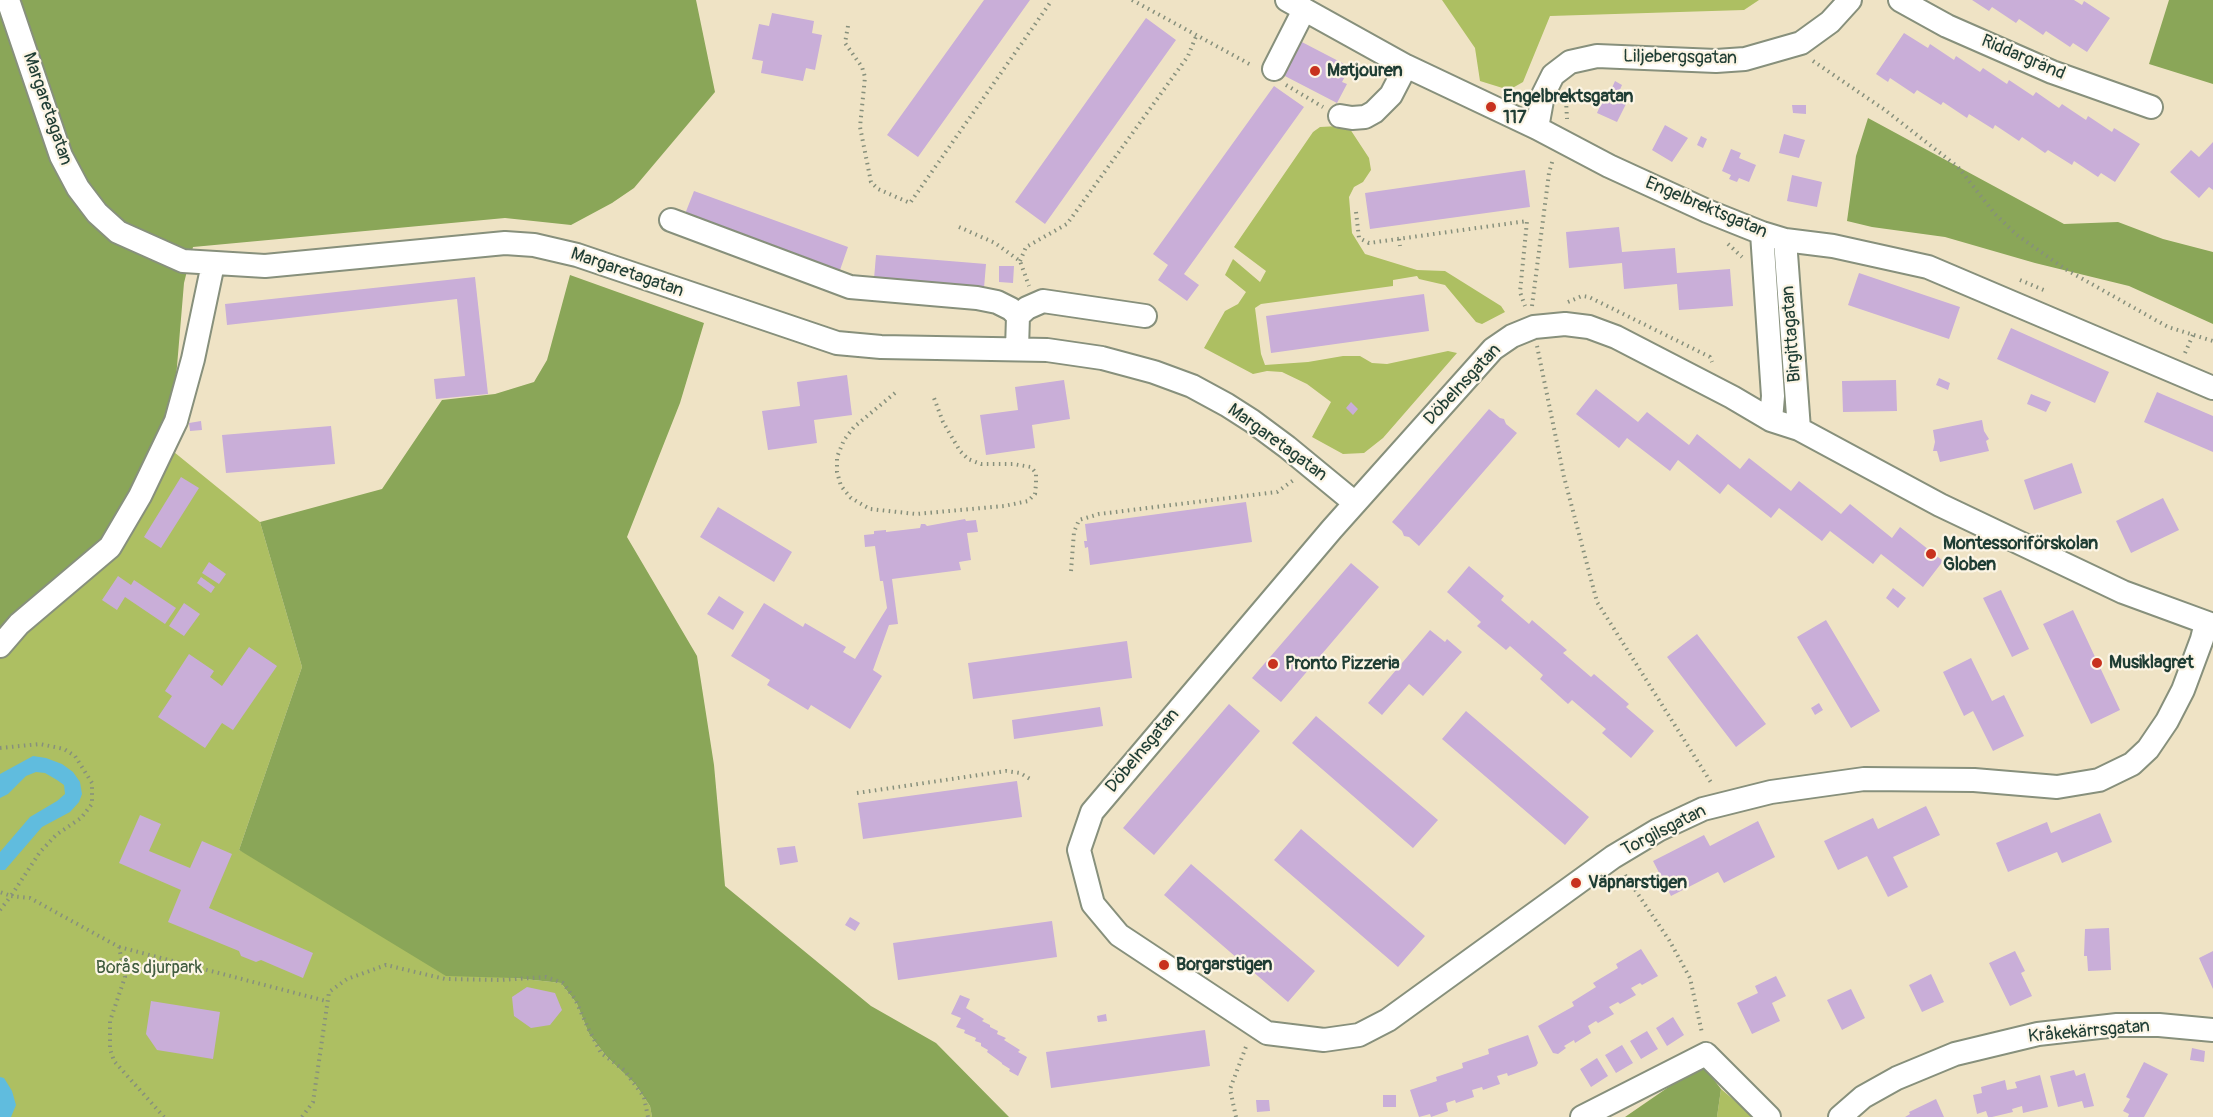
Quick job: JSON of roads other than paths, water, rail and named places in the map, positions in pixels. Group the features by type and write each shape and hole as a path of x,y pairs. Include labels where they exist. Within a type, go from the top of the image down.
{"street":[{"name":"Margaretagatan","path":"8,0 61,156 78,188 98,213 118,232 183,261 265,266 505,243 534,245 577,255 837,343 881,347 1047,350 1102,358 1154,372 1192,386 1252,421 1354,503"},
{"name":"Liljebergsgatan","path":"1537,128 1543,95 1553,75 1570,62 1598,56 1716,61 1745,59 1801,43 1830,22 1850,0"},
{"name":"Riddargränd","path":"1900,0 1947,26 2052,72 2151,107"},
{"path":"1270,73 1296,5"},
{"name":"Engelbrektsgatan","path":"1296,5 1406,66 1707,212 1785,240 1833,246 1928,267 2213,388"},
{"path":"1340,116 1365,117 1374,112 1391,95 1406,66"},
{"path":"671,220 850,287 978,298 997,302 1011,309 1027,310 1043,301 1145,316"},
{"name":"Birgittagatan","path":"1761,233 1771,369 1771,420"},
{"name":"Birgittagatan","path":"1785,240 1799,429"},
{"path":"0,646 19,624 110,547 140,496 176,421 193,359 213,264"},
{"path":"1017,349 1027,310"},
{"name":"Döbelnsgatan","path":"1093,904 1079,850 1092,812 1354,503 1493,348 1512,336 1530,313 1565,324 1589,327 1616,337 1771,420 1799,429 1940,505 2123,592 2209,624"},
{"name":"Torgilsgatan","path":"1093,904 1119,935 1267,1033 1324,1040 1359,1035 1388,1020 1613,857 1685,816 1724,803 1771,792 1864,779 1974,780 2057,787 2099,780 2132,764 2148,749 2183,690 2209,624"},
{"name":"Kråkekärrsgatan","path":"1840,1117 1863,1096 1954,1054 2038,1034 2117,1025 2159,1025 2213,1030"},
{"path":"1582,1117 1706,1054 1769,1117"}],"water":[{"path":"33,756 62,764 73,772 80,782 82,794 79,802 70,812 42,827 5,870 0,870 0,852 30,817 65,794 64,785 45,773 36,772 26,776 8,794 0,798 0,774"},
{"path":"0,1077 4,1078 12,1091 16,1105 11,1117 0,1117"}],"place":[{"name":"Matjouren","path":"1315,71"},
{"name":"Engelbrektsgatan 117","path":"1491,107"},
{"name":"Montessoriförskolan Globen","path":"1931,554"},
{"name":"Musiklagret","path":"2097,663"},
{"name":"Pronto Pizzeria","path":"1273,664"},
{"name":"Väpnarstigen","path":"1576,883"},
{"name":"Borgarstigen","path":"1164,965"}],"park label":[{"name":"Borås djurpark","path":"149,968"}]}
